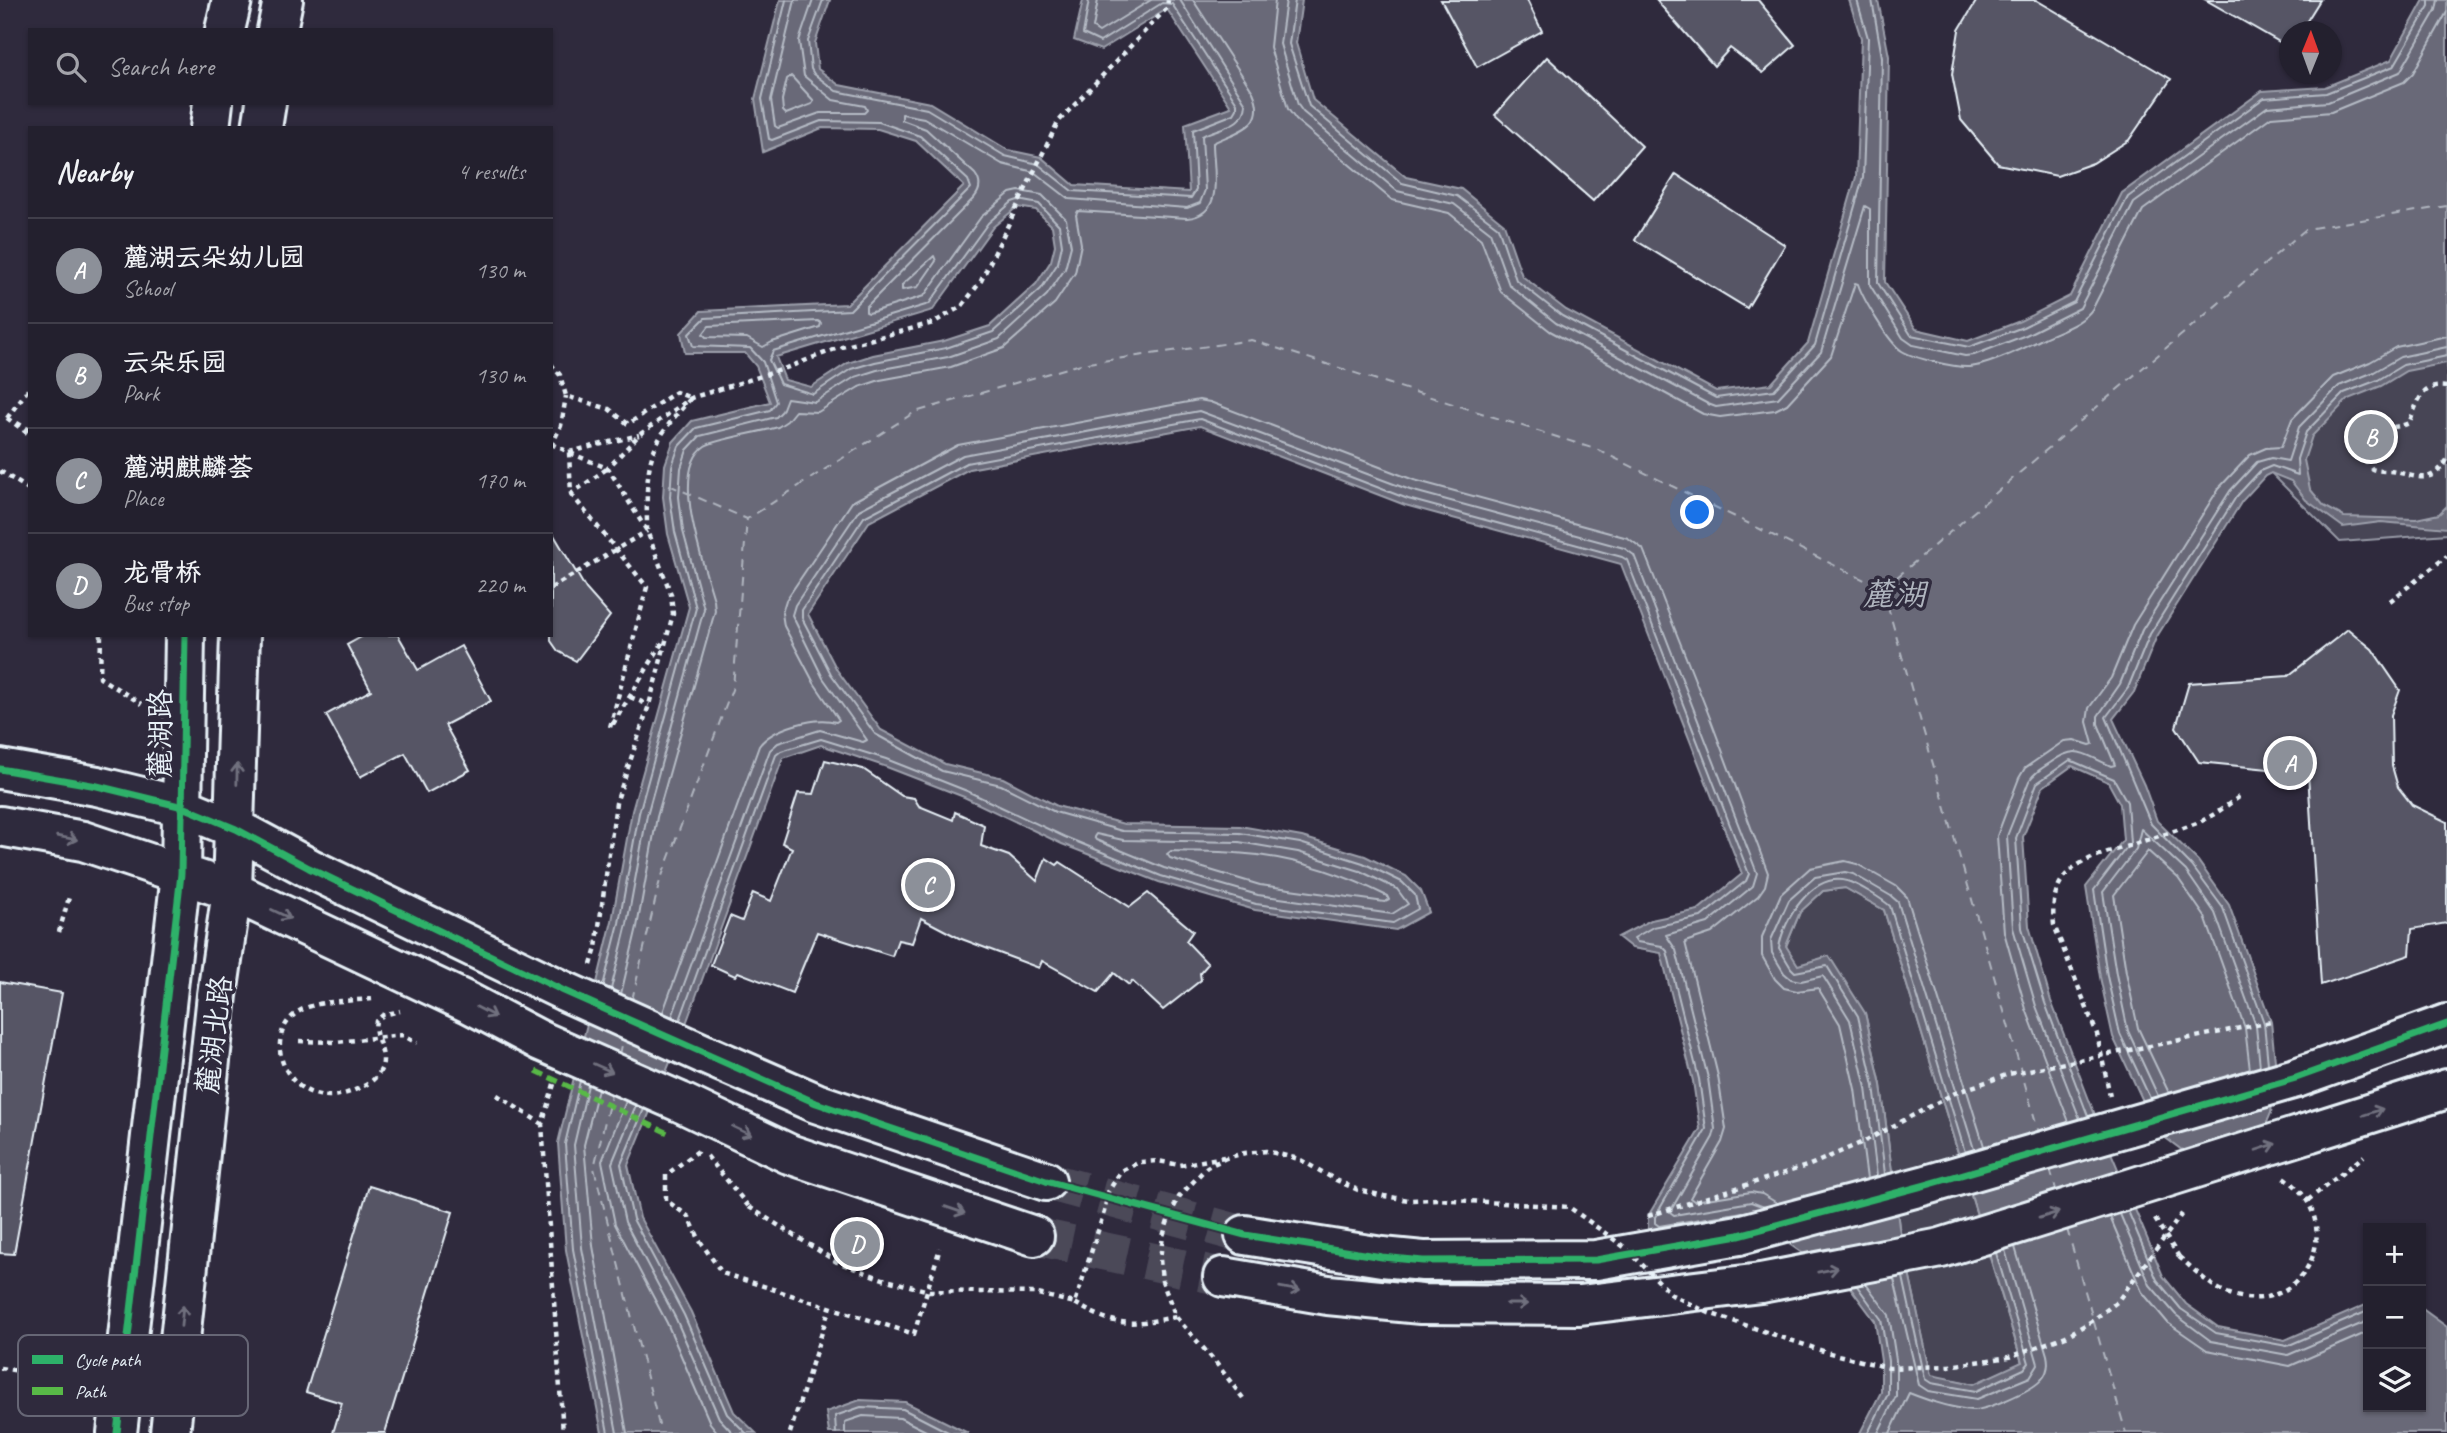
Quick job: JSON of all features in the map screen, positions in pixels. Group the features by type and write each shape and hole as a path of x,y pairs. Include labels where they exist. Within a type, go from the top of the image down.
{"street":[{"path":"225,28 232,0"},
{"path":"277,28 283,0"},
{"path":"210,126 214,105"},
{"path":"262,126 266,105"},
{"name":"麓湖路","path":"128,1335 181,874 185,637"},
{"name":"麓湖北路","path":"181,1335 217,995 232,891 240,637"},
{"path":"0,769 97,786 183,807 236,829 564,991 704,1054 816,1102 1046,1181"},
{"path":"0,827 83,841 232,891 470,1003 541,1041 680,1102 789,1154 1034,1236"},
{"path":"1245,1235 1423,1261 1596,1260 1739,1234 1926,1185 2296,1078 2447,1024"},
{"path":"1223,1277 1328,1295 1421,1304 1580,1305 1761,1283 1941,1248 2447,1089"},
{"path":"1374,1300 1382,1257"}],"path":[{"path":"571,494 608,468 639,435 691,398 781,370 838,348 933,323 962,306 981,281 1058,122 1167,8 1168,0"},
{"path":"553,366 560,375 566,396 561,426 553,441"},
{"path":"2447,387 2436,386 2425,391 2419,398 2409,423 2399,427 2376,429 2362,440 2360,448 2364,460 2372,469 2397,472 2413,478 2431,475 2447,460"},
{"path":"6,418 28,390"},
{"path":"566,396 609,409 628,424 676,392 691,398"},
{"path":"647,531 648,480 653,452 665,429 691,398"},
{"path":"6,418 28,429"},
{"path":"6,418 28,434"},
{"path":"569,452 639,435"},
{"path":"553,446 608,468 647,531"},
{"path":"569,452 571,494 647,587 609,731 667,635"},
{"path":"0,471 28,489"},
{"path":"553,587 647,531"},
{"path":"2390,601 2447,556"},
{"path":"101,637 100,678 142,704"},
{"path":"630,696 649,705"},
{"path":"2097,1034 2054,925 2052,910 2060,882 2067,872 2089,858 2201,822 2239,797"},
{"path":"59,932 70,894"},
{"path":"380,999 326,1003 307,1008 290,1017 281,1039 280,1058 287,1075 303,1090 324,1097 351,1093 372,1082 382,1067 383,1048 374,1029 376,1021 383,1014 405,1010"},
{"path":"1648,1216 1811,1166 1863,1142 1955,1093 2009,1074 2271,1022"},
{"path":"299,1041 337,1042 402,1035 417,1043"},
{"path":"497,1095 542,1124"},
{"path":"940,1248 914,1334 722,1273 700,1241 689,1217 666,1200 666,1175 701,1149 749,1207 837,1262 883,1279 929,1291 1034,1293 1075,1303 1112,1321 1132,1325 1176,1318"},
{"path":"1075,1303 1108,1192 1121,1171 1140,1162 1158,1161 1181,1165 1245,1153 1266,1152 1300,1159 1358,1190 1384,1196 1569,1207 1627,1249 1672,1295 1710,1313 1826,1352 1889,1368 1949,1366 2009,1357 2066,1336 2092,1321 2117,1302 2191,1202"},
{"path":"1243,1398 1176,1318 1162,1281 1160,1259 1163,1236 1180,1197 1207,1167 1245,1153"},
{"path":"2308,1200 2346,1170"},
{"path":"2179,1257 2226,1293 2243,1297 2261,1298 2294,1283 2307,1269 2315,1253 2318,1235 2308,1200 2296,1186 2281,1175"},
{"path":"790,1433 830,1307"},
{"path":"0,1368 18,1371"}],"shaded area":[{"path":"2447,340 2447,534 2340,542 2271,473 2320,401"},
{"path":"1845,888 1884,910 2022,1363 1974,1384 1931,1376 1899,1227 1881,1085 1865,1013 1797,966 1786,946 1800,912 1823,891"}],"water":[{"name":"麓湖","path":"780,0 830,0 815,43 818,69 839,85 930,103 1008,150 1041,157 1074,185 1189,192 1185,124 1231,107 1167,9 1101,50 1074,40 1083,0 1302,0 1296,43 1313,100 1406,177 1461,189 1504,224 1522,276 1566,310 1716,391 1771,384 1808,343 1856,177 1861,38 1849,0 1878,0 1889,56 1885,282 1916,329 1968,341 2020,321 2070,296 2122,193 2262,91 2342,84 2342,80 2391,60 2424,0 2447,0 2447,363 2406,371 2381,386 2348,399 2312,436 2304,460 2310,489 2324,506 2344,517 2416,519 2439,514 2447,506 2447,528 2381,522 2343,527 2306,500 2291,481 2271,473 2265,476 2242,501 2156,638 2134,692 2113,719 2144,785 2157,821 2198,861 2229,905 2271,1022 2276,1071 2271,1113 2254,1153 2194,1159 2163,1136 2113,1037 2100,977 2086,887 2123,840 2120,804 2108,782 2072,766 2043,787 2023,837 2029,926 2051,1001 2093,1110 2163,1276 2186,1304 2218,1327 2285,1340 2363,1306 2363,1412 2426,1412 2426,1312 2447,1327 2447,1433 1860,1433 1881,1392 1881,1361 1875,1321 1849,1286 1752,1218 1648,1235 1648,1216 1700,1129 1693,1081 1661,953 1632,948 1618,937 1651,920 1698,910 1742,874 1621,564 1405,505 1200,426 969,469 869,522 808,614 837,670 881,730 945,764 1003,778 1057,806 1124,824 1240,826 1302,837 1365,856 1406,876 1421,891 1429,912 1396,930 1255,910 1159,882 1062,844 964,797 821,745 783,758 687,1021 628,1165 640,1218 691,1312 734,1412 756,1433 602,1433 566,1250 558,1143 612,921 632,811 689,607 668,534 663,497 665,465 673,442 692,421 770,402 756,366 745,353 685,353 681,333 701,311 847,304 964,186 916,141 878,129 822,128 763,152 755,99","holes":["1017,207 1036,210 1052,226 1055,245 1051,261 1036,284 990,326 944,341 873,355 848,363 811,387 785,380 776,357 933,310 993,227","1845,888 1884,910 2022,1362 1974,1384 1931,1375 1899,1227 1881,1085 1865,1013 1829,956 1798,965 1786,946 1800,912 1823,891"]},
{"path":"860,1400 905,1402 968,1433 829,1433 826,1412"}],"building":[{"path":"1441,0 1527,0 1542,31 1477,67"},
{"path":"1656,0 1758,0 1795,45 1763,73 1730,48 1714,66"},
{"path":"1977,0 2036,0 2171,79 2129,140 2093,163 2057,176 1998,164 1961,120 1952,74 1959,30"},
{"path":"2206,0 2320,0 2307,21 2279,21 2279,42"},
{"path":"1547,57 1642,146 1593,201 1495,115"},
{"path":"1676,174 1785,245 1747,308 1635,240"},
{"path":"553,533 586,589 610,616 576,661 558,651 551,641"},
{"path":"2348,629 2372,649 2400,690 2391,715 2392,766 2398,787 2412,805 2447,822 2447,923 2412,929 2410,955 2321,985 2308,773 2199,762 2176,727 2189,683 2288,676"},
{"path":"361,637 399,637 418,670 461,646 491,701 445,725 470,770 427,793 405,753 360,777 326,715 371,690 347,645"},
{"path":"825,760 863,769 902,796 914,798 919,806 953,820 955,812 984,825 981,846 1009,856 1037,881 1046,858 1057,865 1060,862 1130,907 1148,893 1193,931 1186,941 1208,964 1200,973 1201,980 1163,1010 1132,981 1129,985 1114,973 1098,992 1042,961 1039,968 959,938 921,918 912,943 898,940 892,956 817,932 792,993 738,972 735,976 711,965 730,916 742,921 753,893 771,901 792,848 782,843 798,793 814,794"},
{"path":"0,982 62,993 14,1254 0,1253"},
{"path":"369,1186 453,1212 385,1433 333,1433 342,1403 306,1392"}],"ferry route":[{"path":"669,485 747,519 915,412 1081,364 1251,340 1598,450 1883,589 2306,229 2447,206"},
{"path":"632,1000 659,884 733,687 747,519"},
{"path":"1883,590 2039,1133"},
{"path":"620,1055 623,1040"},
{"path":"612,1091 594,1168 661,1433"},
{"path":"2050,1169 2057,1193"},
{"path":"2067,1229 2126,1433"}],"tunnel":[{"path":"1046,1181 1245,1235"},
{"path":"1034,1236 1223,1277"}],"marked path":[{"path":"536,1071 668,1133"}],"cycle path":[{"path":"128,1335 181,874 185,637"},
{"path":"0,769 97,786 183,807 236,829 309,868 564,991 816,1103 1046,1181 1245,1235 1382,1257 1423,1261 1596,1260 1739,1235 1926,1185 2296,1078 2447,1024"},
{"path":"117,1433 119,1416"}],"place":[{"name":"云朵乐园","path":"2371,437"},
{"name":"麓湖云朵幼儿园","path":"2290,763"},
{"name":"麓湖麒麟荟","path":"928,885"},
{"name":"龙骨桥","path":"857,1244"}]}
